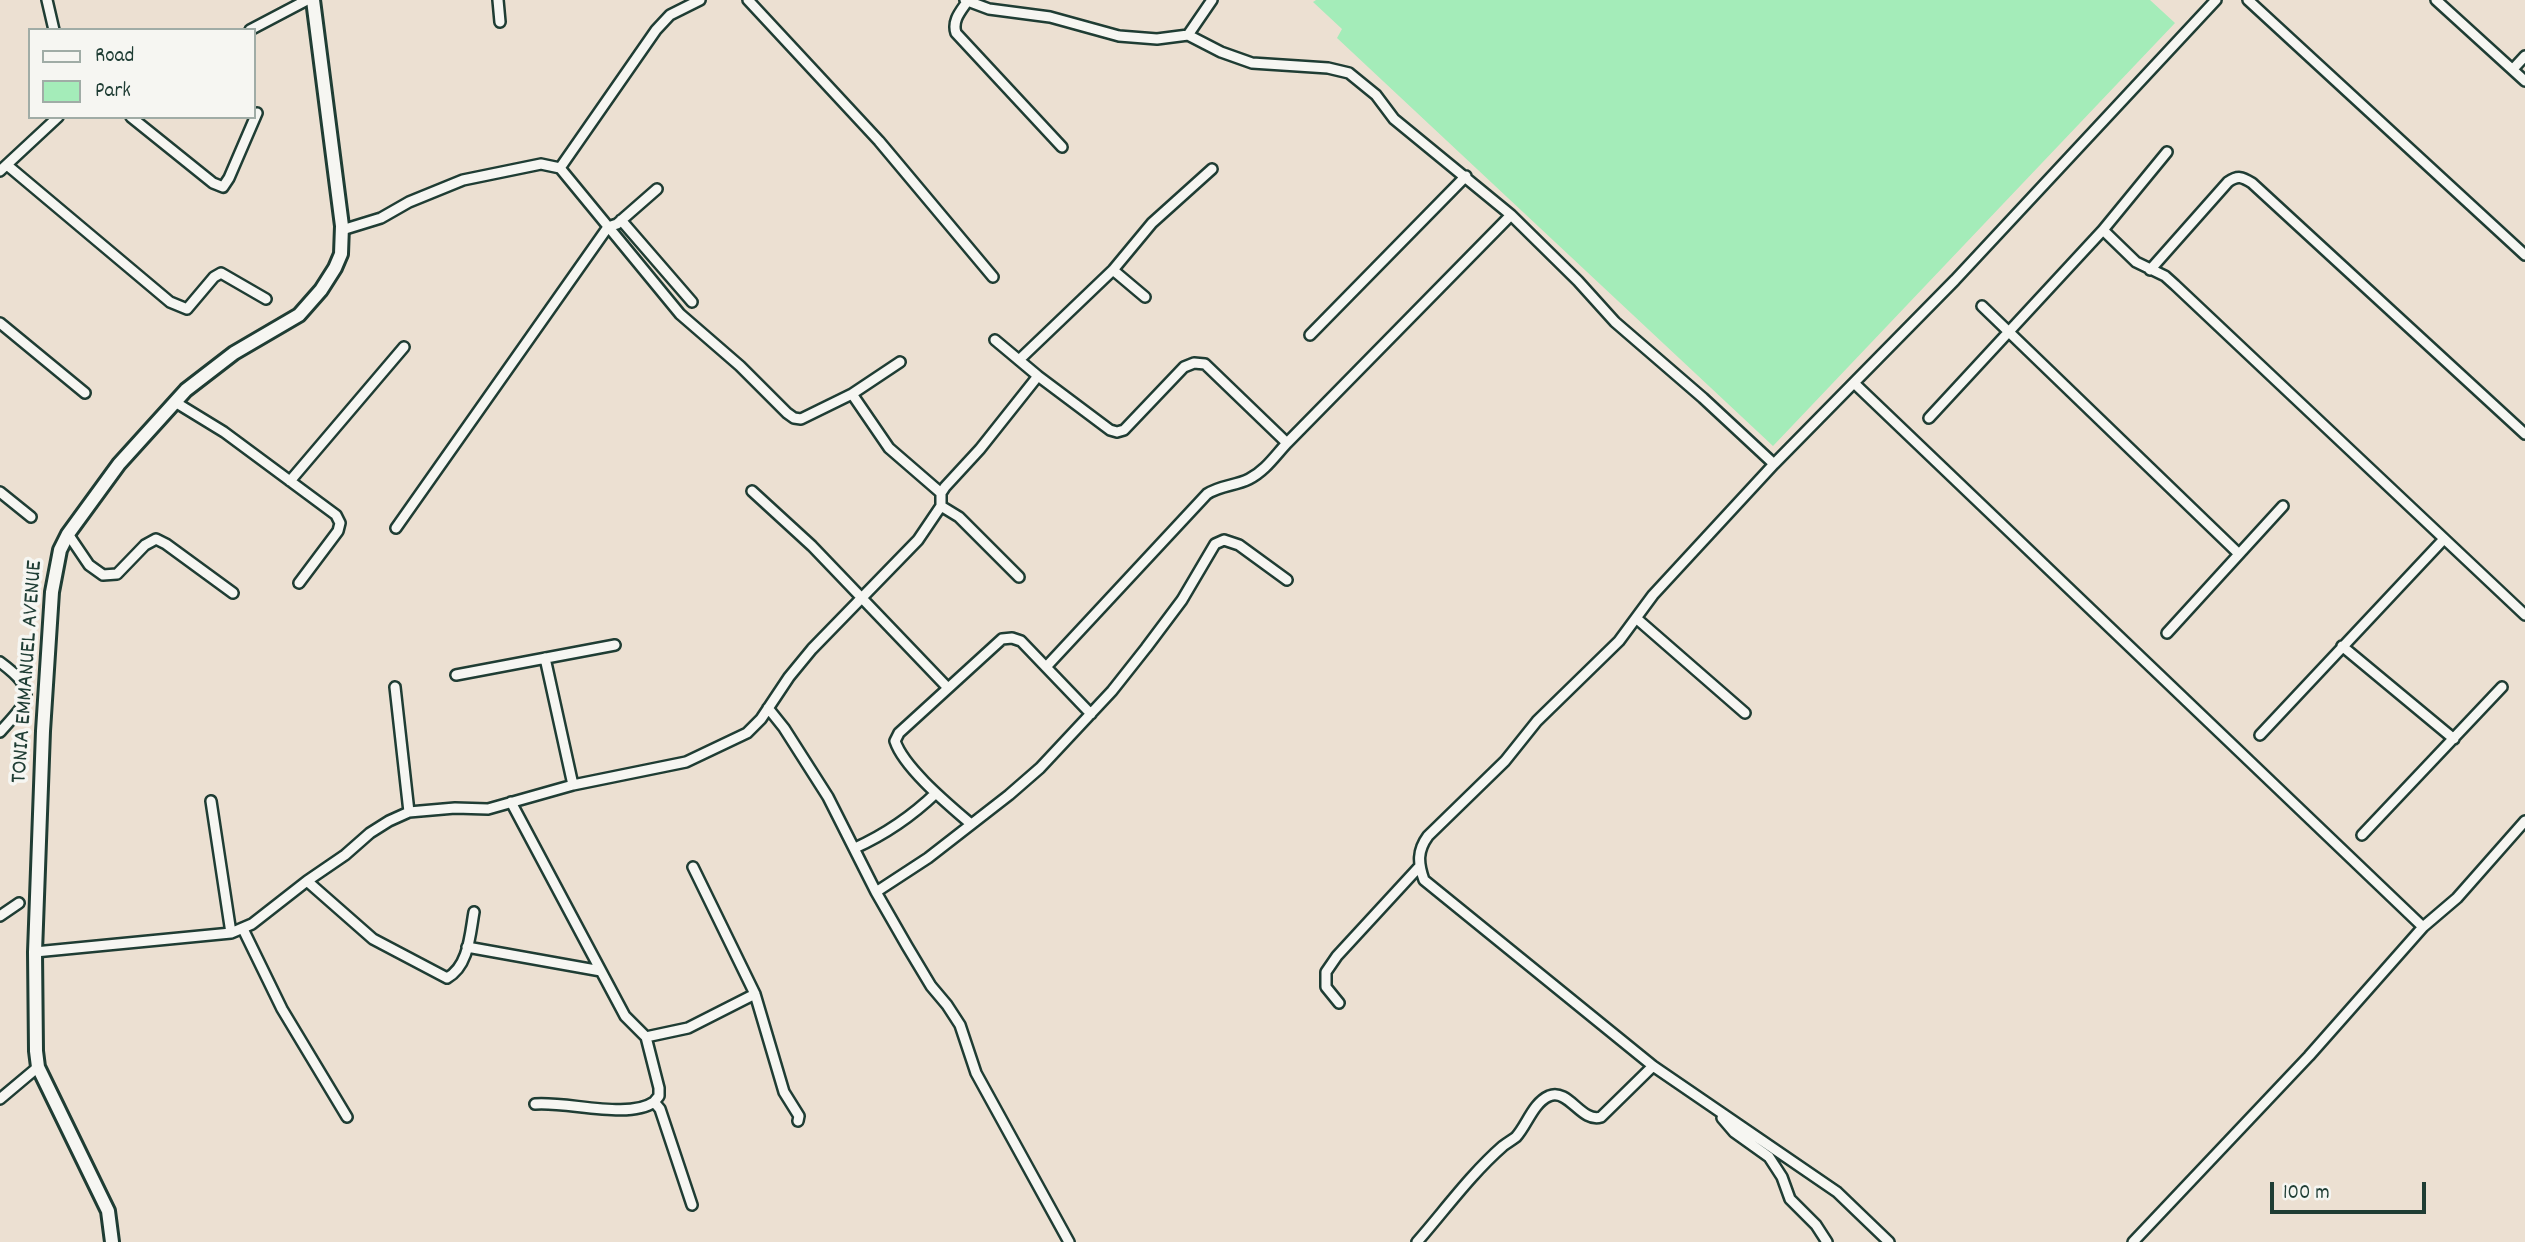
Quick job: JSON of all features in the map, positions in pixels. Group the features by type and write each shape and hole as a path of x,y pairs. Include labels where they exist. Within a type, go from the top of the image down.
{"street":[{"path":"47,0 54,28"},
{"path":"254,28 307,0"},
{"name":"TONIA EMMANUEL AVENUE","path":"112,1242 108,1211 38,1067 35,953 43,732 52,592 60,550 68,534 119,464 175,402 215,366 299,315 321,290 335,268 341,254 342,230 313,0"},
{"path":"498,0 500,22"},
{"path":"560,168 664,20 700,0"},
{"path":"748,0 878,141 993,277"},
{"path":"1188,35 1212,0"},
{"path":"1889,1242 1837,1192 1653,1066 1424,880 1419,867 1420,846 1427,836 1505,761 1529,730 1612,648 1653,594 1774,464 1955,280 2216,0"},
{"path":"2248,0 2525,255"},
{"path":"2436,0 2525,81"},
{"path":"1062,147 956,33 953,26 966,1 989,9 1050,17 1119,36 1157,40 1188,35 1221,52 1252,63 1328,68 1349,73 1377,95 1394,119 1511,215 1615,322 1669,367 1774,464"},
{"path":"2513,69 2525,56"},
{"path":"56,119 4,168 170,302 187,309 214,277 221,274 266,299"},
{"path":"133,119 213,183 223,187 254,119"},
{"path":"1929,418 2103,230 2167,152"},
{"path":"342,230 381,218 409,202 463,180 541,164 560,168 680,314 794,418 801,419 852,394 900,362"},
{"path":"1020,359 1113,270 1152,223 1212,169"},
{"path":"1310,335 1466,176"},
{"path":"2150,270 2228,181 2243,177 2525,434"},
{"path":"396,528 608,227 621,220 657,189"},
{"path":"1046,667 1207,494 1258,473 1511,215"},
{"path":"621,220 692,302"},
{"path":"2103,230 2136,262 2165,276 2525,615"},
{"path":"1113,270 1145,297"},
{"path":"1982,306 2238,553"},
{"path":"0,323 85,393"},
{"path":"995,340 1038,376 1110,430 1117,432 1124,430 1184,367 1205,363 1287,443"},
{"path":"290,481 404,347"},
{"path":"35,953 231,933 251,924 345,855 370,833 409,813 455,808 488,809 573,785 686,762 747,733 812,649 918,540 941,506 941,493 1038,376"},
{"path":"1854,383 2423,927"},
{"path":"852,394 889,448 941,493"},
{"path":"175,402 224,432 336,515 340,523 338,531 299,583"},
{"path":"752,491 812,546 948,688"},
{"path":"0,492 32,517"},
{"path":"941,506 959,517 1019,577"},
{"path":"2167,633 2283,506"},
{"path":"68,534 89,565 103,575 117,574 145,545 156,539 233,593"},
{"path":"2260,735 2444,538"},
{"path":"876,892 928,858 1040,768 1112,691 1182,600 1215,544 1224,540 1239,545 1286,580"},
{"path":"1636,618 1745,713"},
{"path":"971,824 936,793 899,751 895,741 899,733 948,688 1002,639 1012,638 1021,641 1091,714"},
{"path":"456,675 615,645"},
{"path":"2342,646 2454,738"},
{"path":"545,658 573,785"},
{"path":"0,662 24,682 26,692 18,712 0,732"},
{"path":"395,687 409,813"},
{"path":"2362,835 2502,687"},
{"path":"768,708 828,797 876,892 931,986 960,1025 976,1073 1069,1242"},
{"path":"855,848 881,836 916,813 936,793"},
{"path":"211,801 231,933"},
{"path":"511,802 625,1016 646,1037 659,1088 659,1096 654,1102 642,1108 611,1109 535,1104"},
{"path":"2133,1242 2309,1056 2423,927 2457,898 2525,821"},
{"path":"693,867 755,994 784,1092 799,1116 798,1121"},
{"path":"1339,1003 1326,987 1326,972 1337,956 1419,867"},
{"path":"307,881 373,939 447,978 462,965 474,912"},
{"path":"0,916 19,903"},
{"path":"243,929 282,1010 347,1117"},
{"path":"467,947 601,971"},
{"path":"646,1037 688,1028 755,994"},
{"path":"1417,1242 1447,1205 1502,1147 1515,1138 1526,1120 1546,1098 1556,1095 1565,1098 1591,1117 1601,1117 1653,1066"},
{"path":"0,1099 38,1067"},
{"path":"654,1102 660,1109 692,1205"},
{"path":"1712,1108 1734,1132 1769,1157 1782,1177 1790,1199 1816,1225 1827,1242"}],"green space":[{"path":"2150,0 2175,23 1773,446 1337,38 1342,29 1313,2"}]}
